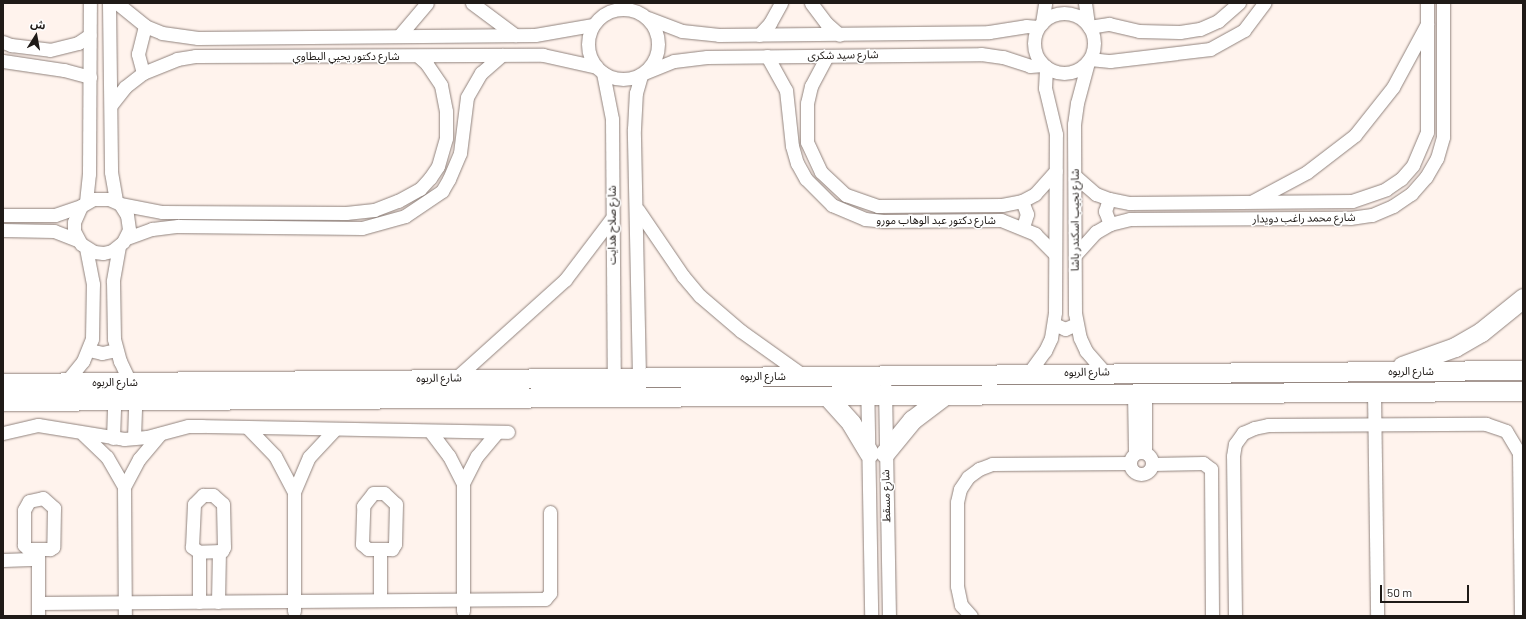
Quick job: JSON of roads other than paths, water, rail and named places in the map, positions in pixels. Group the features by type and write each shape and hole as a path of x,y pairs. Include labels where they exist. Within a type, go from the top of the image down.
{"street":[{"path":"66,382 89,350 93,284 82,244 74,222 84,204 90,174 90,3"},
{"path":"109,3 111,172 118,203 129,222 113,281 116,350 130,382"},
{"name":"شارع دكتور يحيي البطاوي","path":"117,3 145,26 162,33 198,38 554,34 593,25"},
{"path":"399,36 427,3"},
{"path":"472,3 515,35"},
{"path":"760,35 770,23 781,3"},
{"path":"811,3 826,23 840,35"},
{"path":"1045,3 1034,42 1038,58 1044,66 1054,72 1073,72 1089,61 1110,61 1210,50 1244,30 1264,3"},
{"path":"1085,3 1088,25 1094,43 1089,61"},
{"path":"1040,25 1056,14 1065,13 1073,14 1088,25 1109,24 1139,31 1180,32 1200,29 1218,22 1239,3"},
{"name":"شارع محمد راغب دويدار","path":"1076,176 1096,194 1109,199 1130,203 1352,201 1370,197 1401,179 1419,155 1427,132 1427,3"},
{"name":"شارع محمد راغب دويدار","path":"1076,254 1084,242 1110,224 1130,219 1350,218 1372,215 1393,206 1411,194 1426,177 1437,158 1443,137 1443,3"},
{"path":"639,376 638,210 635,110 642,74 654,61 659,46 658,36 642,11 620,8 604,9 593,25 588,42 588,51 600,70 622,79 642,74"},
{"name":"شارع سيد شكرى","path":"642,11 700,34 840,35 989,32 1040,25"},
{"path":"1250,202 1306,172 1354,135 1393,87 1428,23"},
{"path":"143,73 138,49 145,26"},
{"path":"3,42 50,50 71,46 90,34"},
{"name":"شارع سيد شكرى","path":"642,74 691,58 767,56 981,54 1003,57 1030,66 1044,66"},
{"path":"3,230 48,230 103,253 152,229 178,226 362,228 405,216 442,191 449,179 460,152 467,97 481,73 502,55"},
{"name":"شارع دكتور يحيي البطاوي","path":"111,105 125,87 143,73 171,61 195,56 543,55 600,70"},
{"path":"3,215 55,215 101,198 148,211 184,213 346,213 386,206 420,188 438,166 446,138 444,97 435,74 418,56"},
{"name":"شارع دكتور عبد الوهاب مورو","path":"767,56 781,78 789,103 792,146 797,163 818,193 848,213 883,221 1000,220 1023,227 1035,234 1055,254"},
{"name":"شارع دكتور عبد الوهاب مورو","path":"827,56 811,86 807,103 805,126 813,158 833,185 856,199 878,206 1002,205 1022,201 1036,194 1056,171"},
{"path":"3,61 64,70 90,77"},
{"name":"شارع نجيب اسكندر باشا","path":"1089,61 1076,110 1076,324 1086,350 1104,372"},
{"name":"شارع نجيب اسكندر باشا","path":"1028,374 1045,351 1054,324 1056,134 1045,88 1044,66"},
{"name":"شارع صلاح هدايت","path":"600,70 612,119 614,377"},
{"path":"444,97 467,97"},
{"path":"789,103 798,99 807,103"},
{"path":"1109,199 1105,211 1110,224"},
{"path":"1022,201 1027,214 1023,227"},
{"path":"638,210 671,259 700,296 741,331 804,376"},
{"path":"456,378 565,280 612,218"},
{"path":"1385,371 1455,347 1481,332 1523,298"},
{"path":"1054,324 1065,329 1076,324"},
{"path":"89,350 102,353 116,350"},
{"path":"1503,370 1514,391"},
{"name":"شارع الربوه","path":"3,383 639,376 1028,374 1104,372 1523,370"},
{"name":"شارع مسقط","path":"876,375 876,395"},
{"name":"شارع مسقط","path":"871,616 877,453 876,375"},
{"path":"381,379 382,399"},
{"path":"194,381 194,400"},
{"name":"شارع الربوه","path":"3,401 1514,391"},
{"path":"1374,392 1377,616"},
{"path":"971,616 961,605 957,586 957,502 960,489 968,477 979,469 992,464 1136,456 1150,457 1152,464 1149,470 1141,474 1132,470 1136,456 1140,393"},
{"path":"827,396 877,453 912,420 945,395"},
{"path":"113,438 114,400"},
{"path":"134,438 135,400"},
{"path":"1235,616 1233,456 1235,444 1243,433 1254,428 1268,425 1486,424 1506,431 1519,453 1520,616"},
{"path":"3,433 38,425 113,438 134,438 160,434 188,426 502,432 476,456 463,483 463,605"},
{"path":"247,427 275,456 294,492"},
{"path":"294,606 294,492 309,457 335,428"},
{"path":"430,430 449,456 463,483"},
{"path":"81,433 106,457 124,487"},
{"path":"124,616 124,487 139,459 160,434"},
{"name":"شارع مسقط","path":"877,453 889,616"},
{"path":"1152,464 1203,462 1211,469 1212,616"},
{"path":"208,494 220,500 224,508 224,547 219,551 199,552 192,547 194,504 199,497 208,494"},
{"path":"3,560 38,554 38,609 124,602 218,602 294,606 380,600 463,605 549,597 550,512"},
{"path":"380,549 380,600"},
{"path":"218,602 219,551"},
{"path":"199,552 199,602"}]}
